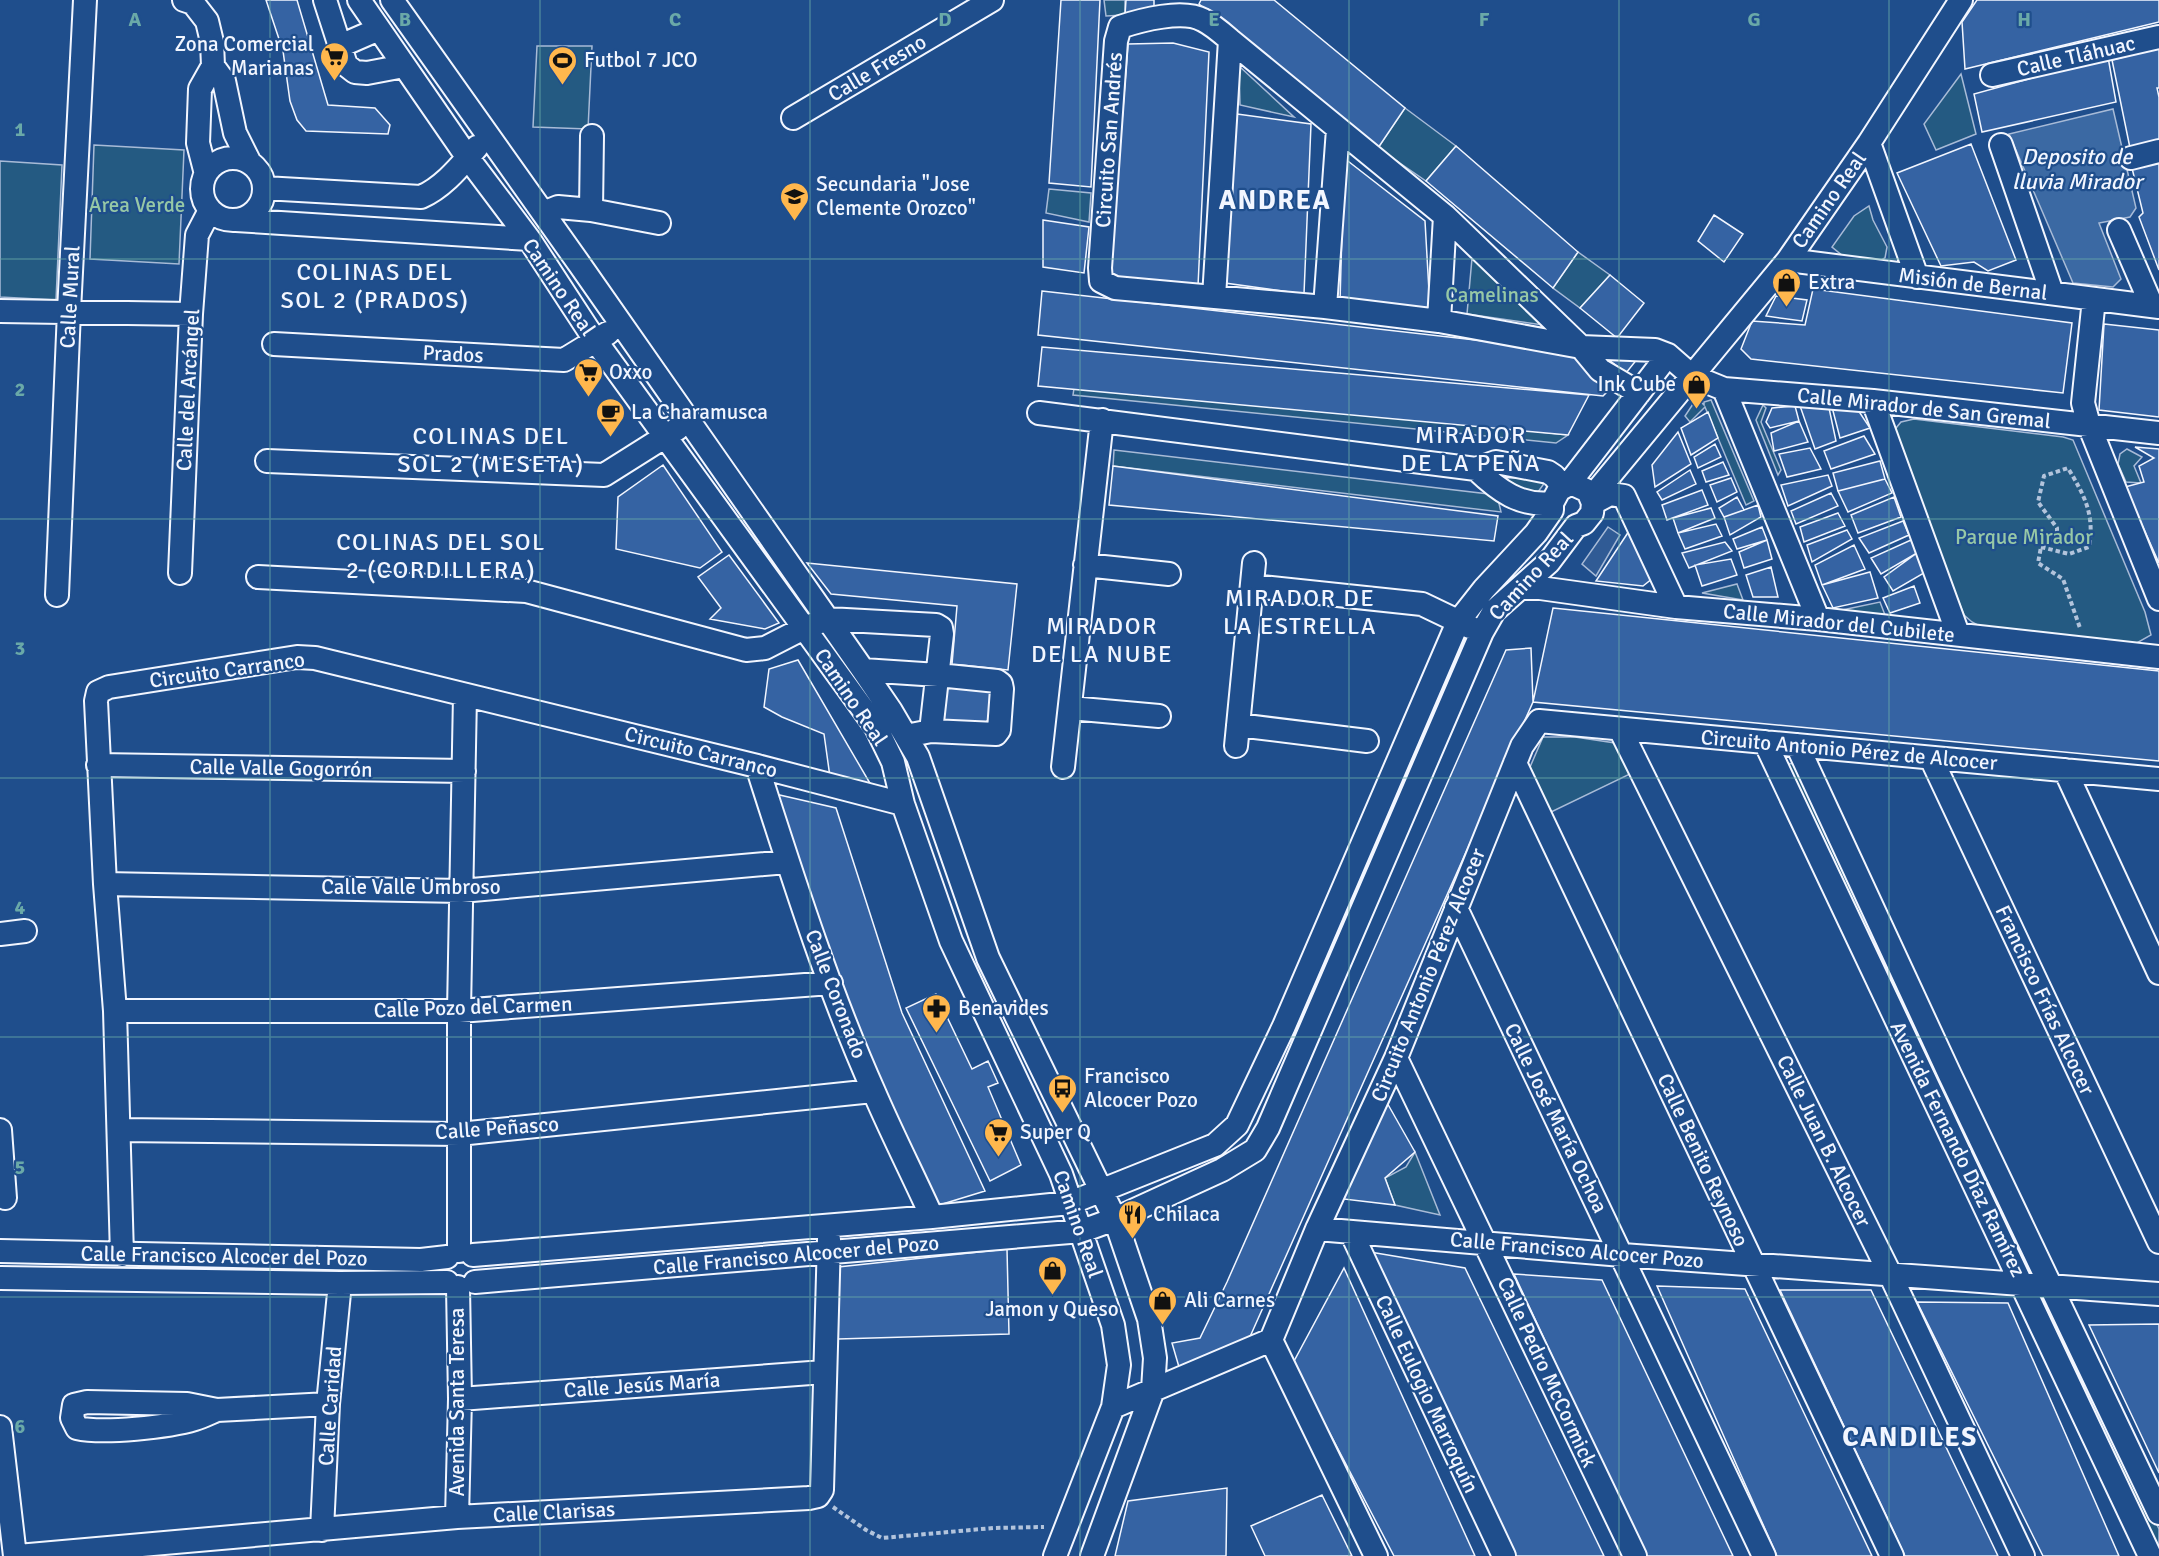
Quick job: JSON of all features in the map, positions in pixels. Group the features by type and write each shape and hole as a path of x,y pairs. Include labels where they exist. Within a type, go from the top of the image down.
{"street":[{"name":"Calle Mural","path":"57,595 85,0"},
{"path":"184,0 193,3 207,21 212,42 213,66 200,89 198,143 206,174 203,193 210,210 227,219 236,220 529,239"},
{"path":"324,0 346,66 355,72 367,73 404,66"},
{"name":"Camino Real","path":"359,0 468,158 529,239 595,340 876,727 893,762 903,804 951,940 1061,1174 1113,1325 1119,1365 1113,1407 1055,1556"},
{"name":"Camino Real","path":"392,0 864,670 918,757 988,958 1115,1219 1149,1319 1155,1358 1153,1390 1092,1556"},
{"name":"Calle Fresno","path":"793,118 992,0"},
{"name":"Camino Real","path":"1115,1219 1222,1170 1255,1150 1268,1128 1482,632 1494,611 1549,562 1692,376 1788,260 1869,143 1961,0"},
{"name":"Circuito San Andrés","path":"1638,393 1600,370 1581,347 1445,216 1202,19 1185,15 1137,21 1120,27 1116,41 1101,281 1115,288 1439,321 1581,347 1655,350 1668,354"},
{"path":"340,46 379,29"},
{"name":"Calle Tláhuac","path":"1992,75 2159,37"},
{"path":"1214,297 1230,40"},
{"path":"213,66 224,81 234,133 250,163 260,174 264,188 263,198 253,213 236,220"},
{"path":"1325,308 1338,129"},
{"path":"264,188 421,197 432,192 468,158 488,135"},
{"path":"591,210 592,136"},
{"path":"1869,143 1917,277"},
{"path":"2001,145 2052,293"},
{"path":"2131,158 2159,151"},
{"path":"206,174 211,167 226,159 250,163"},
{"path":"543,213 558,207 591,210 659,223"},
{"name":"Calle del Arcángel","path":"180,573 191,314 197,235 210,210"},
{"path":"1439,321 1445,216"},
{"path":"2119,230 2156,306"},
{"name":"Misión de Bernal","path":"1788,260 2156,306"},
{"path":"2094,299 2083,403 2089,425 2159,599"},
{"path":"0,311 191,314"},
{"name":"Prados","path":"274,344 564,360 622,324"},
{"path":"1668,354 1692,376"},
{"name":"Camino Real","path":"1101,1190 1215,1144 1237,1125 1284,1026 1458,622 1508,562 1536,533 1559,496 1668,354"},
{"name":"Calle Mirador de San Gremal","path":"1692,376 1724,389 1873,401 2159,433"},
{"path":"1724,389 1818,619"},
{"path":"1873,401 1958,634"},
{"path":"1039,413 1476,469 1496,462 1548,472 1554,476 1559,496 1556,517 1561,523 1569,526 1610,494 1624,496 1676,607"},
{"path":"1063,767 1102,420"},
{"path":"267,461 604,475 665,435 690,422"},
{"path":"1476,469 1493,485 1527,503 1537,505 1582,487 1588,511"},
{"path":"1254,562 1237,736 1367,741"},
{"path":"1085,565 1169,574"},
{"path":"258,577 526,591 746,650 765,648 804,628 828,619 936,626 941,628 942,634 931,731"},
{"path":"1253,586 1422,604 1482,632"},
{"name":"Calle Mirador del Cubilete","path":"1520,588 1540,588 1676,607 1818,619 2159,657"},
{"name":"Circuito Carranco","path":"122,1255 115,1011 98,765 96,701 98,692 109,687 297,657 315,658 903,804"},
{"path":"864,670 997,681 1001,684 999,730 996,734 931,731 906,736"},
{"path":"460,1254 459,1011 465,695"},
{"path":"1070,708 1159,716"},
{"name":"Circuito Antonio Pérez de Alcocer","path":"1539,721 2159,779"},
{"name":"Circuito Antonio Pérez Alcocer","path":"1317,1229 1396,1058 1522,746 1539,721"},
{"name":"Calle Juan B. Alcocer","path":"1620,729 1890,1274 2023,1556"},
{"name":"Avenida Fernando Díaz Ramírez","path":"1766,742 2150,1556"},
{"name":"Avenida Fernando Díaz Ramírez","path":"1797,745 1950,1075 2159,1513"},
{"name":"Francisco Frías Alcocer","path":"1931,758 2159,1242"},
{"name":"Calle Benito Reynoso","path":"1515,763 1892,1556"},
{"name":"Calle Valle Gogorrón","path":"98,765 464,771"},
{"name":"Calle Coronado","path":"757,766 787,862 831,983 873,1091 932,1216"},
{"path":"2065,770 2159,973"},
{"name":"Calle Valle Umbroso","path":"105,884 461,891 787,862"},
{"name":"Calle José María Ochoa","path":"1456,908 1764,1556"},
{"path":"0,934 25,931"},
{"name":"Calle Pozo del Carmen","path":"115,1011 459,1011 831,983"},
{"name":"Calle Pedro McCormick","path":"1396,1058 1635,1556"},
{"name":"Calle Peñasco","path":"119,1130 459,1134 873,1091"},
{"path":"0,1130 5,1198"},
{"name":"Calle Francisco Alcocer del Pozo","path":"0,1251 421,1260 460,1254 829,1225 1070,1203 1101,1190"},
{"name":"Calle Francisco Alcocer del Pozo","path":"0,1278 460,1284 1082,1231 1115,1219"},
{"path":"818,1496 822,1490 829,1225"},
{"path":"1113,1407 1271,1340 1317,1229"},
{"name":"Calle Francisco Alcocer Pozo","path":"1317,1229 1622,1255 2159,1294"},
{"name":"Calle Eulogio Marroquín","path":"1351,1232 1504,1556"},
{"path":"460,1254 478,1262 480,1270 460,1284 442,1267 460,1254"},
{"name":"Calle Caridad","path":"322,1530 328,1404 340,1283"},
{"name":"Avenida Santa Teresa","path":"457,1518 460,1284"},
{"path":"1271,1340 1376,1556"},
{"name":"Calle Jesús María","path":"460,1399 824,1372"},
{"path":"217,1410 195,1419 164,1425 92,1431 77,1428 72,1418 74,1406 87,1402 187,1404 217,1410 328,1404"},
{"path":"0,1427 17,1556"},
{"name":"Calle Clarisas","path":"17,1556 457,1518 818,1496"}],"path":[{"path":"2041,547 2069,554 2089,547 2092,529 2086,498 2068,468 2044,476 2038,502 2058,528 2057,535 2041,547 2038,563 2063,579 2087,649"},
{"path":"818,1496 866,1530 882,1538 993,1528 1066,1527"}],"green space":[{"path":"1104,0 1125,0 1125,15 1106,16"},
{"name":"Futbol 7 JCO","path":"537,46 592,46 588,129 533,127"},
{"path":"1239,66 1294,117 1240,105"},
{"path":"1961,74 1976,134 1936,150 1924,124"},
{"path":"1405,108 1456,146 1426,181 1378,148"},
{"name":"Area Verde","path":"94,145 184,150 179,264 90,259"},
{"name":"Area Verde","path":"0,161 62,165 56,300 0,297"},
{"path":"1049,189 1091,193 1089,222 1046,213"},
{"path":"1869,206 1873,220 1887,247 1885,258 1879,261 1843,256 1832,247 1854,216"},
{"name":"Camelinas","path":"1473,247 1557,327 1467,314"},
{"path":"1578,252 1610,275 1580,308 1553,288"},
{"path":"1075,382 1568,435 1556,443 1073,395"},
{"path":"1697,398 1704,405 1704,402 1711,400 1754,501 1746,505 1705,407 1690,422 1685,416"},
{"path":"1763,405 1766,408 1761,422 1781,470 1778,475 1756,420"},
{"name":"Parque Mirador","path":"1914,419 2073,440 2145,612 2151,635 2135,644 1983,628 1964,615 1892,433 1901,422"},
{"path":"2127,449 2142,457 2134,466 2141,483 2126,482 2118,464 2120,454"},
{"path":"1114,450 1497,495 1501,512 1113,466"},
{"path":"1505,478 1548,478 1533,499"},
{"path":"1737,584 1743,600 1702,593"},
{"path":"1880,602 1885,615 1842,610"},
{"path":"1543,737 1575,737 1615,743 1630,774 1549,813 1527,774"},
{"path":"1779,763 1797,764 2022,1258"},
{"path":"1415,1152 1440,1215 1395,1205 1385,1178 1406,1167"},
{"path":"2043,1311 2055,1311 2159,1529 2159,1554"}],"shaded area":[{"path":"1608,527 1620,535 1596,576 1582,564"}],"water":[{"name":"Deposito de lluvia Mirador","path":"2113,109 2136,208 2130,217 2099,223 2121,279 2113,287 2073,283 2009,134"}],"building":[{"path":"266,0 297,0 328,105 375,108 390,125 388,134 306,131 297,120 290,101 283,51"},
{"path":"1061,0 1100,0 1091,187 1049,183"},
{"path":"1126,0 1154,0 1154,13 1125,15"},
{"path":"1201,0 1274,0 1405,108 1378,148 1199,4"},
{"path":"1977,0 2159,0 2159,22 1965,69 1962,22"},
{"path":"1173,43 1209,52 1198,286 1110,276 1128,44"},
{"path":"2159,48 2159,88 2157,88 2159,140 2130,148 2112,60"},
{"path":"2108,57 2116,102 1982,132 1974,94"},
{"path":"1237,114 1311,124 1304,294 1225,283"},
{"path":"1971,144 2016,260 1988,271 1974,262 1941,266 1897,173"},
{"path":"1456,146 1578,252 1553,288 1426,181"},
{"path":"1344,158 1425,221 1430,309 1340,302"},
{"path":"2159,159 2159,270 2139,217 2143,213 2131,164"},
{"path":"1714,215 1743,234 1724,262 1698,241"},
{"path":"1043,220 1089,227 1084,273 1043,267"},
{"path":"1610,275 1644,303 1617,338 1580,308"},
{"path":"1813,289 2072,323 2063,393 1751,359 1741,349 1752,321 1805,325"},
{"path":"1042,291 1573,351 1614,385 1603,396 1038,335"},
{"name":"Extra","path":"1776,296 1807,300 1802,321 1766,316"},
{"path":"2104,324 2159,330 2159,417 2099,410"},
{"path":"1042,347 1589,395 1568,435 1038,386"},
{"path":"1642,353 1626,373 1609,360"},
{"path":"1799,403 1829,408 1836,441 1815,449"},
{"path":"1795,406 1799,421 1770,428 1766,422 1772,408"},
{"path":"1832,407 1858,410 1870,428 1840,438"},
{"path":"1708,412 1718,438 1691,455 1681,428"},
{"path":"1799,421 1808,442 1774,451 1771,433"},
{"path":"1678,432 1691,464 1655,487 1652,465"},
{"path":"1864,436 1875,454 1831,469 1824,451"},
{"path":"1715,444 1721,457 1698,468 1694,457"},
{"path":"2135,447 2159,449 2159,563 2125,487 2144,482 2139,466 2154,458"},
{"path":"1810,448 1821,469 1787,477 1779,454"},
{"path":"1880,461 1885,479 1838,491 1833,473"},
{"path":"1723,462 1729,475 1706,482 1702,471"},
{"path":"663,465 722,552 700,568 616,549 618,497"},
{"path":"1113,466 1498,516 1494,541 1109,505"},
{"path":"1690,470 1696,484 1662,500 1657,492"},
{"path":"1828,475 1832,486 1788,506 1781,485"},
{"path":"1731,478 1737,492 1717,502 1710,485"},
{"path":"1885,479 1892,493 1848,512 1838,491"},
{"path":"1702,490 1708,505 1667,520 1662,505"},
{"path":"1831,493 1838,506 1796,524 1791,511"},
{"path":"1737,497 1744,510 1724,517 1719,508"},
{"path":"1894,497 1901,517 1858,533 1851,515"},
{"path":"1758,505 1761,517 1730,535 1724,517"},
{"path":"1711,508 1715,518 1678,533 1673,518"},
{"path":"1838,513 1845,526 1804,542 1800,527"},
{"path":"1903,521 1909,535 1869,553 1859,538"},
{"path":"1716,524 1722,536 1685,549 1678,533"},
{"path":"1633,525 1653,578 1643,586 1596,581"},
{"path":"1762,527 1767,540 1737,549 1733,539"},
{"path":"1847,530 1852,539 1812,562 1807,545"},
{"path":"1767,540 1772,559 1744,568 1739,552"},
{"path":"1911,540 1917,553 1881,574 1871,558"},
{"path":"1725,542 1732,551 1689,568 1682,553"},
{"path":"1854,545 1865,569 1822,585 1815,565"},
{"path":"1917,553 1924,573 1893,591 1884,577"},
{"path":"729,555 779,623 765,629 710,619 721,608 698,577"},
{"path":"1731,559 1737,575 1702,586 1695,565"},
{"path":"807,563 1017,584 1008,670 952,664 957,606 831,594"},
{"path":"1771,567 1778,597 1753,597 1746,575"},
{"path":"1870,572 1878,598 1833,608 1822,585"},
{"path":"1914,586 1920,603 1890,613 1883,598"},
{"path":"1553,608 2159,671 2159,761 1533,702"},
{"path":"1531,648 1533,702 1249,1339 1179,1367 1172,1343 1200,1338 1227,1282 1506,650"},
{"path":"798,660 871,785 830,777 824,734 764,707 769,669"},
{"path":"942,686 994,691 990,731 938,726"},
{"path":"771,793 836,808 902,1013 985,1191 936,1206 859,1032"},
{"path":"936,994 972,1069 988,1061 998,1083 988,1087 1021,1165 990,1181 906,1008"},
{"path":"1386,1101 1415,1152 1385,1178 1395,1205 1335,1198"},
{"path":"1007,1249 1009,1334 838,1339 838,1267"},
{"path":"1370,1252 1465,1268 1604,1556 1511,1556"},
{"path":"1344,1268 1475,1556 1394,1556 1293,1363"},
{"path":"1514,1274 1602,1280 1733,1556 1645,1556"},
{"path":"1657,1286 1745,1289 1872,1556 1777,1556"},
{"path":"1780,1290 1871,1290 1998,1556 1905,1556"},
{"path":"1917,1302 2008,1303 2119,1556 2043,1556"},
{"path":"2159,1324 2159,1473 2089,1325"},
{"path":"1227,1488 1226,1556 1115,1556 1128,1501"},
{"path":"1322,1495 1352,1556 1265,1556 1251,1526"}],"place":[{"name":"Zona Comercial Marianas","path":"335,82"},
{"name":"Futbol 7 JCO","path":"563,86"},
{"name":"Secundaria \"Jose Clemente Orozco\"","path":"795,222"},
{"name":"Extra","path":"1787,308"},
{"name":"Oxxo","path":"588,398"},
{"name":"Ink Cube","path":"1697,410"},
{"name":"La Charamusca","path":"610,438"},
{"name":"Benavides","path":"937,1034"},
{"name":"Francisco Alcocer Pozo","path":"1063,1114"},
{"name":"Super Q","path":"999,1158"},
{"name":"Chilaca","path":"1132,1240"},
{"name":"Jamon y Queso","path":"1052,1296"},
{"name":"Ali Carnes","path":"1163,1326"}],"district":[{"name":"ANDREA","path":"1275,200"},
{"name":"COLINAS DEL SOL 2 (PRADOS)","path":"375,286"},
{"name":"MIRADOR DE LA PEÑA","path":"1471,449"},
{"name":"COLINAS DEL SOL 2 (MESETA)","path":"491,450"},
{"name":"COLINAS DEL SOL 2 (CORDILLERA)","path":"441,556"},
{"name":"MIRADOR DE LA ESTRELLA","path":"1300,612"},
{"name":"MIRADOR DE LA NUBE","path":"1102,640"},
{"name":"CANDILES","path":"1910,1437"}]}
